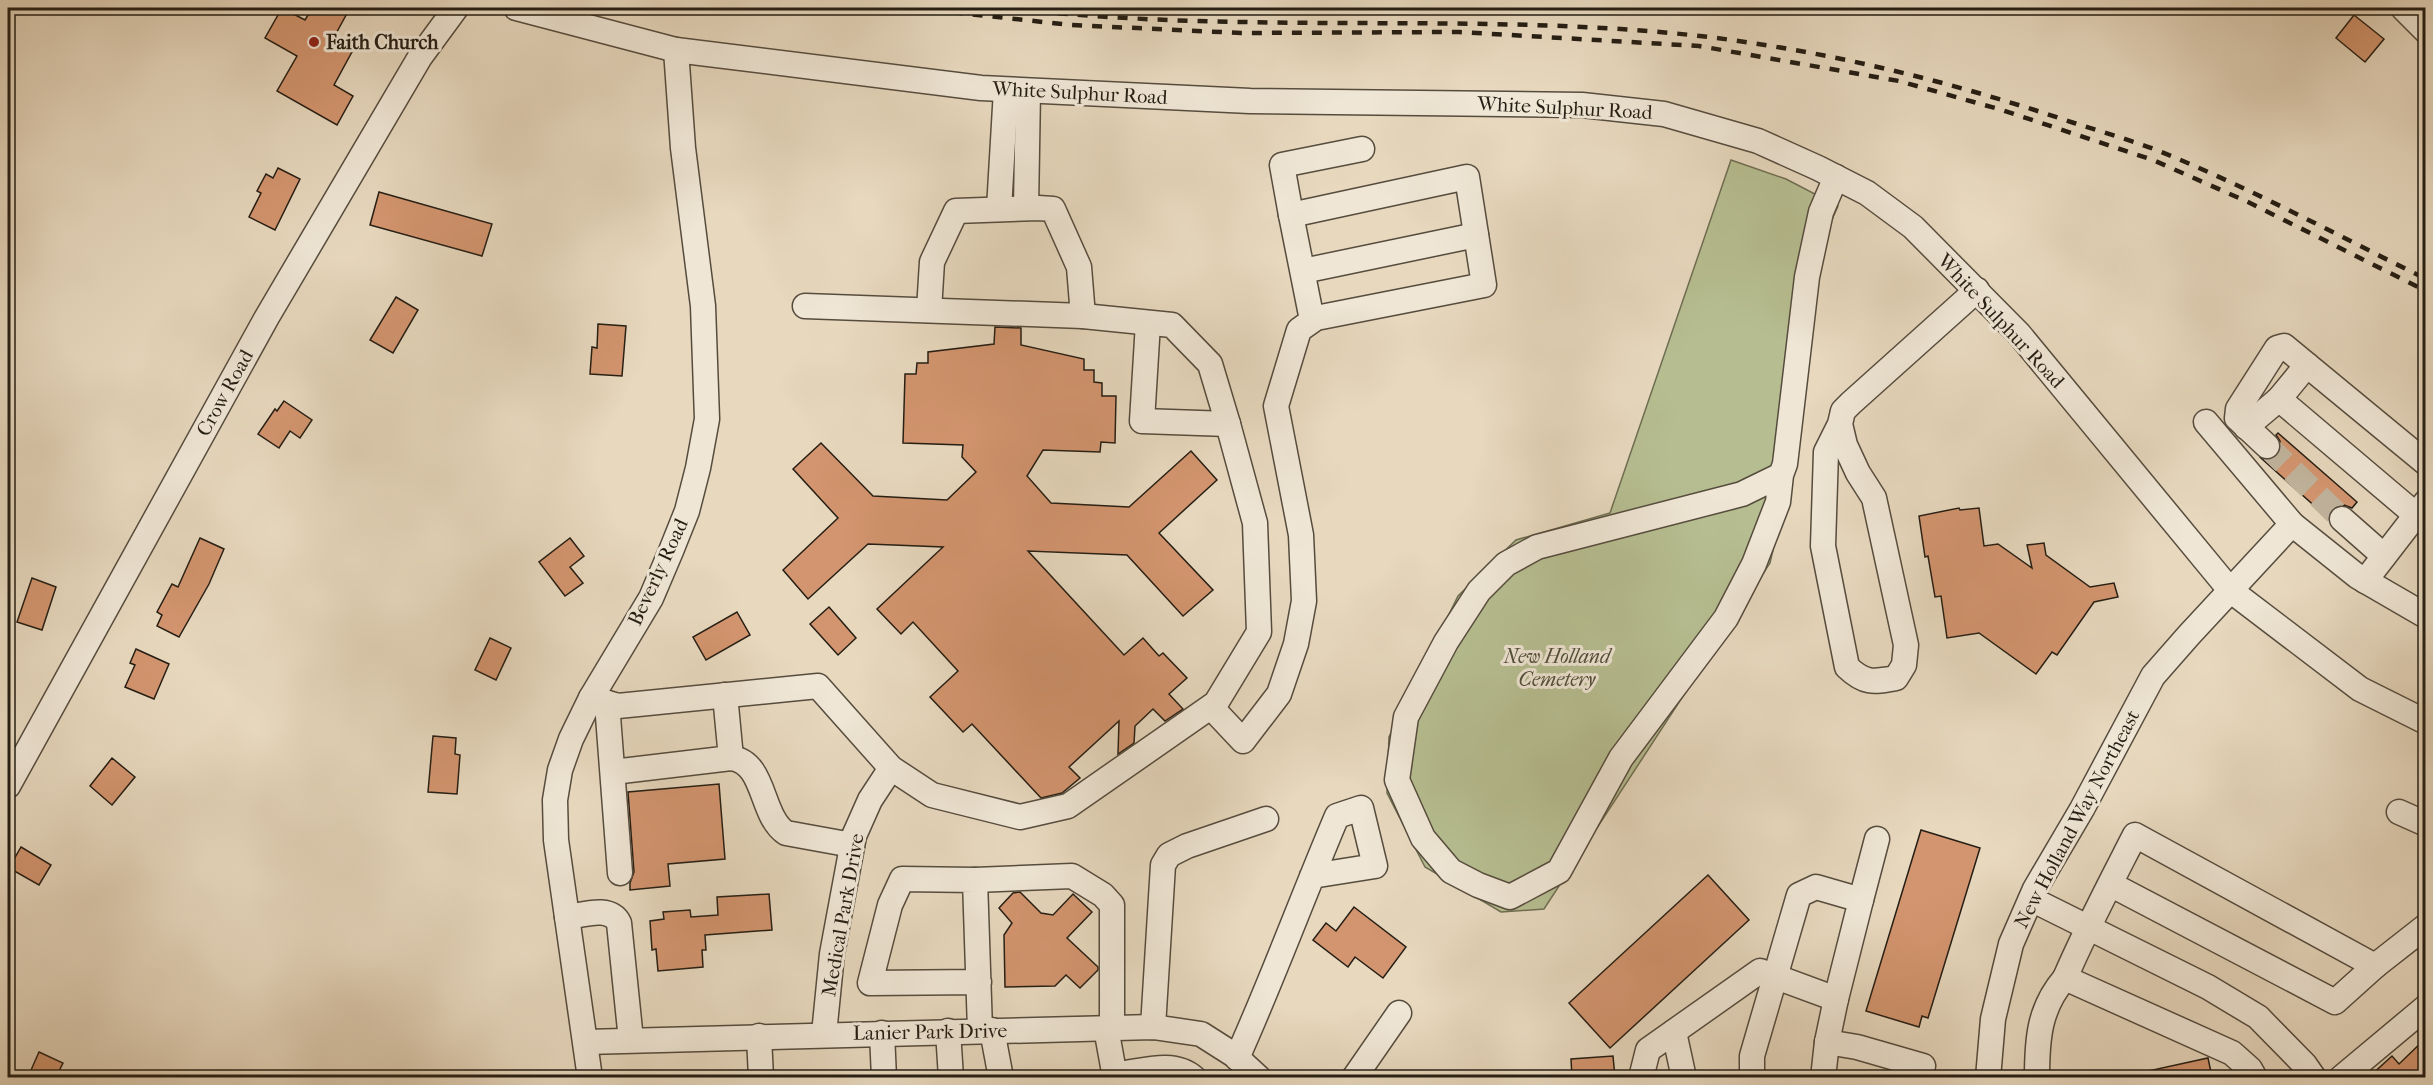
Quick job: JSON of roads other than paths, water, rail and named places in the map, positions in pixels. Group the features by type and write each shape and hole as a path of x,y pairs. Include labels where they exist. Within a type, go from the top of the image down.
{"street":[{"name":"Crow Road","path":"8,786 267,317 420,57 456,8"},
{"name":"White Sulphur Road","path":"516,8 676,50 1017,90 1250,101 1417,101 1582,105 1664,114 1758,141 1867,193 1913,227 2019,334 2230,590 2360,689 2426,722"},
{"path":"2403,8 2426,31"},
{"name":"Beverly Road","path":"591,1077 556,840 555,800 564,760 599,700 651,598 687,511 707,419 703,306 683,148 676,50"},
{"path":"1017,90 1026,208"},
{"path":"999,209 1017,90"},
{"path":"1312,320 1282,165 1362,149"},
{"path":"1211,707 1243,741 1280,694 1296,644 1304,601 1301,535 1276,406 1299,330 1312,320 1484,285 1467,177 1292,215"},
{"path":"1781,475 1742,494 1537,547 1506,564 1479,591 1446,642 1406,717 1397,780 1423,838 1451,871 1509,897 1559,871 1620,758 1726,618 1754,564 1778,502 1781,475 1785,464 1806,277 1821,212 1836,177"},
{"path":"929,310 932,262 956,211 1053,209 1079,267 1083,316"},
{"path":"1303,271 1476,235"},
{"path":"1840,424 1845,445 1858,473 1874,498 1905,645 1904,665 1896,678 1877,681 1861,680 1847,667 1823,546 1826,452 1840,424 1843,411 1977,290"},
{"path":"620,873 613,772 599,700 618,706 818,686 891,768 932,795 1020,817 1068,806 1216,704 1258,632 1255,524 1228,424 1210,364 1172,325 1083,316 805,306"},
{"path":"1148,323 1142,421 1228,424"},
{"path":"2267,446 2237,418 2238,409 2277,348 2284,346 2426,463"},
{"path":"2246,427 2279,399 2307,365"},
{"path":"2279,399 2421,509 2365,581"},
{"path":"2206,422 2292,524 2365,581 2426,616"},
{"path":"2342,519 2384,556"},
{"name":"New Holland Way Northeast","path":"1988,1077 1993,1019 2011,945 2031,900 2153,676 2292,524"},
{"path":"725,695 730,758"},
{"path":"613,772 730,758 743,762 753,773 777,827 786,833 852,845"},
{"name":"Medical Park Drive","path":"824,1034 832,954 854,836 870,800 891,768"},
{"path":"2399,812 2426,824"},
{"path":"1153,1027 1163,865 1169,855 1187,846 1266,819"},
{"path":"2037,1077 2041,1021 2055,990 2065,978 2087,927 2135,835 2374,966"},
{"path":"1823,1077 1827,1042 1836,999 1877,839"},
{"path":"979,982 870,983 890,905 902,879 975,880 1072,876 1103,895 1112,906 1109,1028 1113,1072 1119,1074 1171,1067 1185,1070 1194,1077"},
{"path":"1237,1058 1265,995 1312,876"},
{"path":"975,880 979,982 986,1030 1001,1077"},
{"path":"2110,884 2335,1002 2374,966 2426,926"},
{"path":"1752,1077 1752,1056 1799,895 1816,887 1861,900"},
{"path":"2031,900 2208,987 2258,1017 2314,1077"},
{"path":"567,917 604,912 616,918 619,923 631,1040"},
{"path":"1641,1077 1648,1050 1760,971 1836,999"},
{"path":"2065,978 2232,1053 2250,1069 2255,1077"},
{"path":"2341,1077 2426,1007"},
{"path":"1354,1077 1399,1013"},
{"name":"Lanier Park Drive","path":"586,1042 1153,1027 1201,1034 1237,1058 1259,1077"},
{"path":"948,1031 951,1077"},
{"path":"1674,1032 1684,1077"},
{"path":"882,1033 884,1077"},
{"path":"759,1036 760,1077"},
{"path":"1827,1042 1857,1047 1923,1066"}],"tunnel":[{"path":"2267,446 2342,519"}],"railway":[{"path":"913,8 1071,25 1241,33 1459,32 1699,46 1899,81 2002,110 2153,160 2248,202 2426,291"},
{"path":"998,8 1180,21 1586,27 1700,36 1843,59 1983,94 2148,147 2260,196 2426,279"}],"place":[{"name":"Faith Church","path":"314,42"}],"park label":[{"name":"New Holland Cemetery","path":"1557,668"}]}
